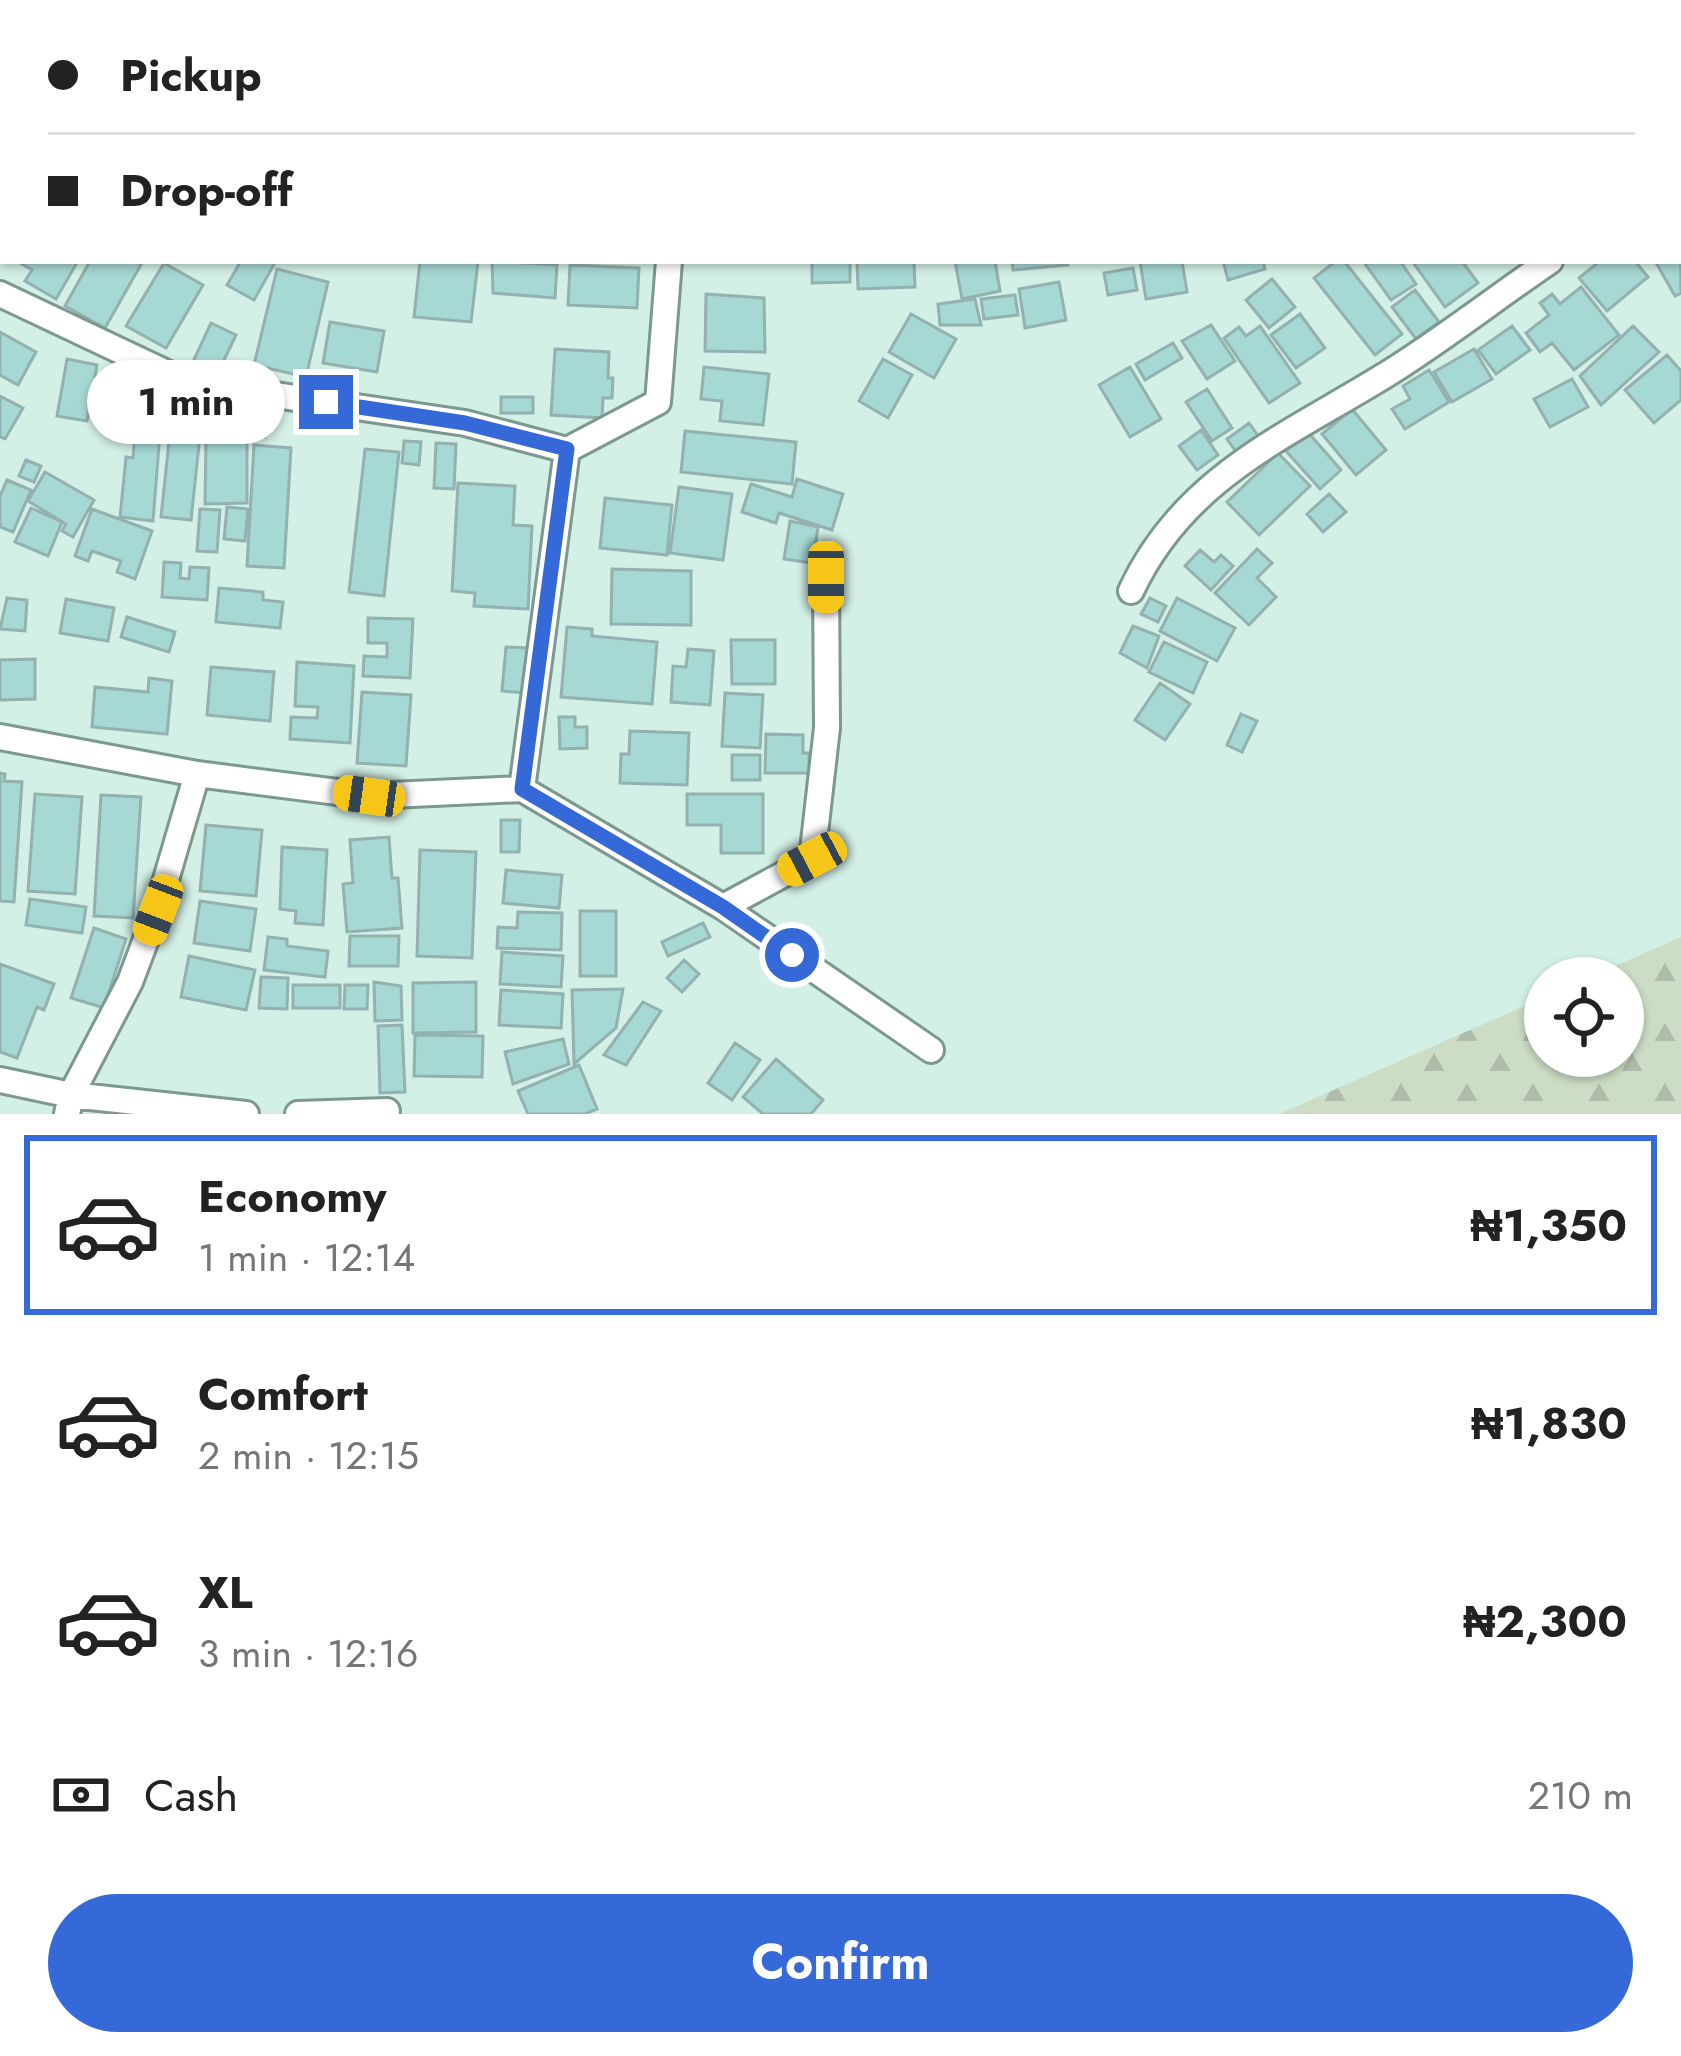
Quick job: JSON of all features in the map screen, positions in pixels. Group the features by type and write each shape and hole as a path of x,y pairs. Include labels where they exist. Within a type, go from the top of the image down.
{"street":[{"path":"0,294 187,382 465,423 567,449 658,402 669,264"},
{"path":"1131,590 1149,552 1218,478 1304,420 1391,371 1546,264"},
{"path":"522,789 567,449"},
{"path":"723,907 812,859 827,728 826,577"},
{"path":"0,737 197,773 369,796 522,789 723,907 931,1050"},
{"path":"69,1104 130,982 158,910 197,773"},
{"path":"0,1080 69,1104 246,1114"},
{"path":"298,1114 387,1111"}],"green space":[{"path":"1681,937 1681,1114 1279,1114 1524,1006 1524,1077 1644,1077 1644,957 1636,957"}],"building":[{"path":"22,264 76,264 56,299 25,281 32,270"},
{"path":"88,264 141,264 105,328 65,306"},
{"path":"163,264 203,285 166,348 126,326"},
{"path":"239,264 274,264 254,300 227,285"},
{"path":"420,264 478,264 471,322 414,317"},
{"path":"492,264 557,265 555,298 493,293"},
{"path":"812,264 850,264 850,282 812,283"},
{"path":"857,264 914,264 915,287 858,289"},
{"path":"956,264 996,264 1000,291 962,299"},
{"path":"1012,264 1068,265 1013,270"},
{"path":"1140,264 1182,264 1187,292 1146,299"},
{"path":"1224,264 1264,264 1265,269 1228,280"},
{"path":"1332,264 1346,264 1402,334 1375,355 1314,278"},
{"path":"1365,264 1402,264 1416,284 1391,300"},
{"path":"1414,264 1464,264 1478,283 1445,307"},
{"path":"1596,264 1637,264 1648,277 1607,311 1579,278"},
{"path":"1657,264 1680,264 1681,293 1675,296"},
{"path":"570,265 639,268 637,308 568,305"},
{"path":"1133,268 1137,290 1108,295 1104,273"},
{"path":"277,269 328,282 306,377 254,365"},
{"path":"1272,279 1295,307 1269,328 1246,300"},
{"path":"1059,282 1066,320 1025,328 1019,289"},
{"path":"1581,287 1619,335 1574,370 1552,343 1540,352 1526,333 1549,315 1540,303 1552,294 1560,304"},
{"path":"1415,290 1439,322 1416,339 1392,307"},
{"path":"706,294 764,298 765,352 705,351"},
{"path":"1015,295 1018,315 984,319 981,299"},
{"path":"975,299 981,325 940,325 938,304"},
{"path":"911,314 956,339 934,378 889,352"},
{"path":"1300,314 1325,348 1296,368 1271,335"},
{"path":"330,322 384,331 377,372 323,363"},
{"path":"211,323 236,335 216,377 191,366"},
{"path":"1211,325 1235,361 1207,379 1182,341"},
{"path":"1260,326 1300,383 1269,403 1224,338 1239,327 1246,336"},
{"path":"1512,326 1530,350 1496,374 1478,350"},
{"path":"1633,326 1659,352 1601,405 1580,376"},
{"path":"0,332 36,352 18,385 0,375"},
{"path":"1173,343 1182,358 1145,380 1136,364"},
{"path":"555,349 609,352 612,398 603,398 602,418 551,415"},
{"path":"1474,349 1492,379 1452,402 1434,372"},
{"path":"1667,355 1681,371 1681,400 1654,423 1625,390"},
{"path":"67,359 97,365 87,421 57,416"},
{"path":"883,359 912,375 888,418 859,401"},
{"path":"704,367 769,374 763,425 720,421 722,401 701,399"},
{"path":"1130,367 1161,419 1130,437 1099,385"},
{"path":"1429,370 1449,402 1405,429 1392,409 1410,399 1403,386"},
{"path":"1572,379 1588,407 1550,427 1534,399"},
{"path":"1207,389 1232,428 1212,441 1186,402"},
{"path":"0,396 23,408 5,439 0,437"},
{"path":"501,397 533,397 533,413 501,413"},
{"path":"1352,409 1386,450 1356,475 1322,434"},
{"path":"250,412 266,413 265,437 250,436"},
{"path":"136,419 161,421 153,521 120,517 126,457 133,458"},
{"path":"171,422 201,426 191,520 161,517"},
{"path":"1249,423 1259,437 1237,453 1227,439"},
{"path":"1201,430 1218,455 1197,470 1179,446"},
{"path":"1306,430 1341,470 1320,489 1286,451"},
{"path":"685,431 796,442 792,484 681,472"},
{"path":"206,440 247,441 247,503 205,504"},
{"path":"404,441 421,442 419,465 402,463"},
{"path":"436,443 456,444 454,489 434,488"},
{"path":"254,445 291,448 284,568 247,566"},
{"path":"365,449 399,452 384,596 349,592"},
{"path":"1278,453 1310,486 1259,535 1227,502"},
{"path":"26,460 41,466 34,482 19,476"},
{"path":"45,472 94,500 73,537 62,531 66,524 28,501"},
{"path":"797,479 843,494 832,530 779,513 776,523 742,512 751,484 792,497"},
{"path":"7,480 31,490 13,532 0,527 0,496"},
{"path":"458,483 515,486 513,525 532,526 528,609 474,606 475,593 452,591"},
{"path":"679,487 732,494 723,560 670,553"},
{"path":"1329,494 1346,512 1323,532 1307,514"},
{"path":"605,498 672,505 667,555 600,548"},
{"path":"227,507 248,509 245,541 224,539"},
{"path":"31,508 62,522 48,556 15,542"},
{"path":"92,509 152,531 135,579 117,572 121,561 92,551 88,561 75,556"},
{"path":"200,509 220,510 217,552 197,551"},
{"path":"790,521 818,527 813,563 784,559"},
{"path":"1257,549 1272,563 1257,578 1276,597 1249,625 1215,593"},
{"path":"1200,550 1214,562 1221,555 1233,566 1211,590 1185,566"},
{"path":"164,562 181,563 180,578 189,579 190,567 209,568 207,600 162,597"},
{"path":"612,569 691,571 691,625 611,624"},
{"path":"219,588 263,592 263,600 283,602 280,628 216,622"},
{"path":"7,598 27,600 25,631 0,629"},
{"path":"1150,598 1166,606 1158,622 1141,614"},
{"path":"1177,598 1235,628 1217,661 1160,631"},
{"path":"66,599 114,608 108,641 60,633"},
{"path":"127,617 175,632 169,652 121,637"},
{"path":"368,618 413,619 410,678 363,676 364,656 387,657 387,643 368,643"},
{"path":"1133,626 1159,636 1147,668 1120,653"},
{"path":"567,627 592,629 592,636 657,642 652,704 561,697"},
{"path":"731,640 775,640 775,684 732,684"},
{"path":"1164,642 1207,662 1193,693 1149,672"},
{"path":"506,647 529,648 525,693 502,691"},
{"path":"688,649 714,651 710,705 671,702 673,666 686,667"},
{"path":"35,659 35,699 0,700 0,660"},
{"path":"297,662 354,666 350,743 290,739 291,717 317,718 318,707 295,706"},
{"path":"211,667 274,672 270,721 207,715"},
{"path":"149,678 172,681 167,734 92,727 95,687 148,692"},
{"path":"1160,683 1190,704 1165,740 1135,720"},
{"path":"362,692 411,695 406,766 357,763"},
{"path":"725,693 763,695 760,748 722,746"},
{"path":"1241,714 1257,721 1242,752 1227,745"},
{"path":"559,717 575,717 575,727 587,727 587,748 560,749"},
{"path":"630,731 689,733 687,785 620,783 621,754 629,754"},
{"path":"766,734 803,735 809,773 765,773"},
{"path":"732,755 760,755 760,780 732,780"},
{"path":"0,773 5,774 4,781 22,782 14,902 0,901"},
{"path":"35,794 82,797 75,894 28,891"},
{"path":"687,794 763,794 763,853 721,853 721,825 687,825"},
{"path":"101,795 141,797 133,918 94,916"},
{"path":"501,820 520,820 519,852 501,852"},
{"path":"206,825 262,830 256,896 200,891"},
{"path":"389,837 402,928 347,932 343,884 353,883 350,840"},
{"path":"282,847 327,850 323,925 295,923 296,911 280,909"},
{"path":"420,850 476,852 472,958 417,956"},
{"path":"506,870 562,875 559,908 503,903"},
{"path":"30,899 86,907 82,933 26,925"},
{"path":"200,901 256,909 250,951 194,943"},
{"path":"580,911 616,911 616,976 580,976"},
{"path":"518,912 562,913 561,950 497,948 498,927 517,928"},
{"path":"703,923 710,937 668,956 662,942"},
{"path":"94,928 126,939 104,1008 71,998"},
{"path":"350,936 399,936 398,966 349,966"},
{"path":"268,937 287,939 287,946 328,951 325,977 264,970"},
{"path":"502,952 563,956 561,987 500,984"},
{"path":"189,956 255,970 246,1010 181,997"},
{"path":"684,960 699,974 682,992 667,978"},
{"path":"0,964 54,984 44,1010 37,1007 17,1058 0,1052"},
{"path":"261,977 288,978 287,1009 259,1008"},
{"path":"374,982 401,986 402,1020 375,1021"},
{"path":"476,982 476,1032 413,1033 413,983"},
{"path":"293,985 340,985 340,1008 293,1008"},
{"path":"345,985 368,985 367,1009 344,1009"},
{"path":"623,989 616,1028 574,1064 572,990"},
{"path":"501,990 563,994 561,1028 499,1025"},
{"path":"643,1002 661,1011 626,1065 604,1055"},
{"path":"402,1025 405,1092 380,1093 378,1026"},
{"path":"415,1035 483,1036 482,1077 414,1076"},
{"path":"563,1039 569,1064 513,1084 505,1052"},
{"path":"735,1043 760,1060 732,1100 708,1083"},
{"path":"776,1059 823,1100 811,1114 763,1114 743,1097"},
{"path":"579,1065 597,1109 585,1114 528,1114 518,1091"}],"route":[{"path":"326,402 465,423 567,449 522,789 723,907 792,955"}]}
